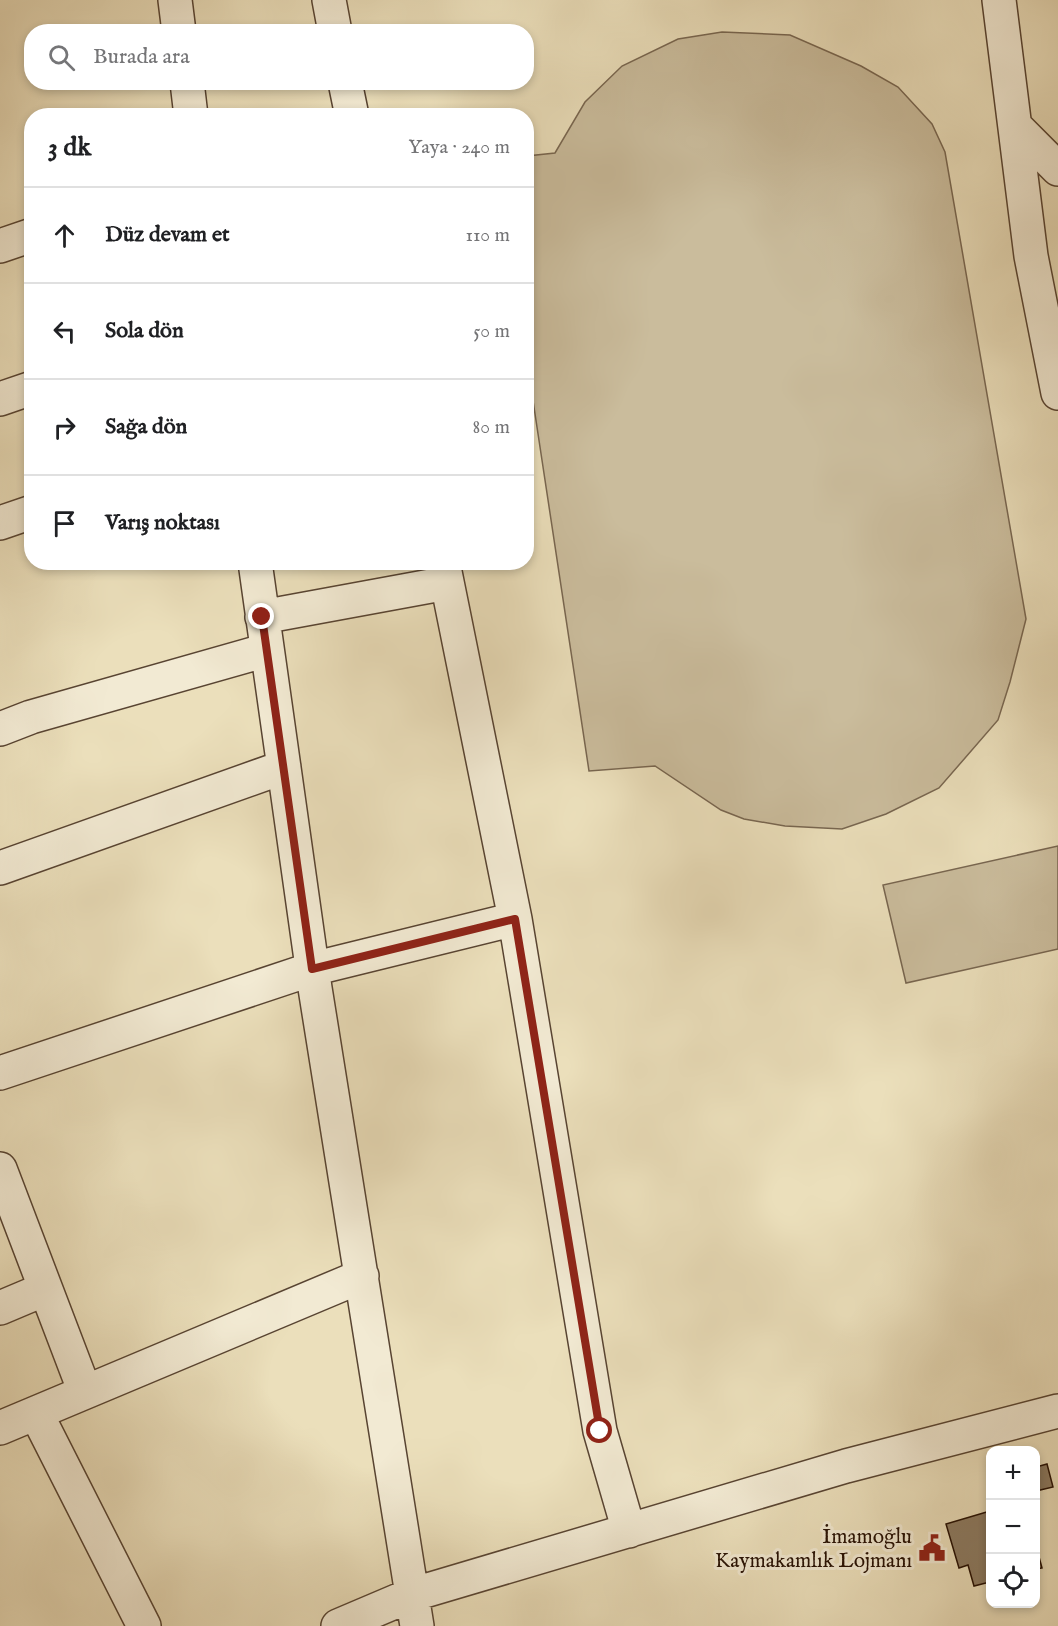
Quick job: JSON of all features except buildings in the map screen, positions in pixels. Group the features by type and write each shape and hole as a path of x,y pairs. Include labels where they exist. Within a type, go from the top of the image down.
{"street":[{"path":"175,0 178,24"},
{"path":"329,0 334,24"},
{"path":"999,0 1030,256 1058,393"},
{"path":"187,90 190,108"},
{"path":"347,90 350,108"},
{"path":"1016,127 1058,170"},
{"path":"0,246 24,238"},
{"path":"0,399 24,391"},
{"path":"0,523 24,515"},
{"path":"256,570 312,969 414,1610"},
{"path":"262,617 445,573 515,919 600,1431 629,1531"},
{"path":"0,729 31,717 267,650"},
{"path":"0,868 284,767"},
{"path":"0,1073 312,969 515,919"},
{"path":"0,1169 85,1392"},
{"path":"0,1428 362,1276"},
{"path":"0,1308 45,1289"},
{"path":"338,1626 414,1610 629,1531 846,1466 1058,1411"},
{"path":"36,1413 144,1626"}],"shaded area":[{"path":"722,32 790,35 861,66 898,87 932,124 945,152 1026,619 998,720 939,788 886,814 842,829 785,826 744,819 721,810 655,766 589,771 534,407 534,155 555,153 585,102 622,66 678,39"},
{"path":"1058,846 1058,949 906,983 883,885"}],"place":[{"name":"İmamoğlu Kaymakamlık Lojmanı","path":"932,1548"}],"route":[{"path":"262,617 312,969 515,919 600,1431"}]}
